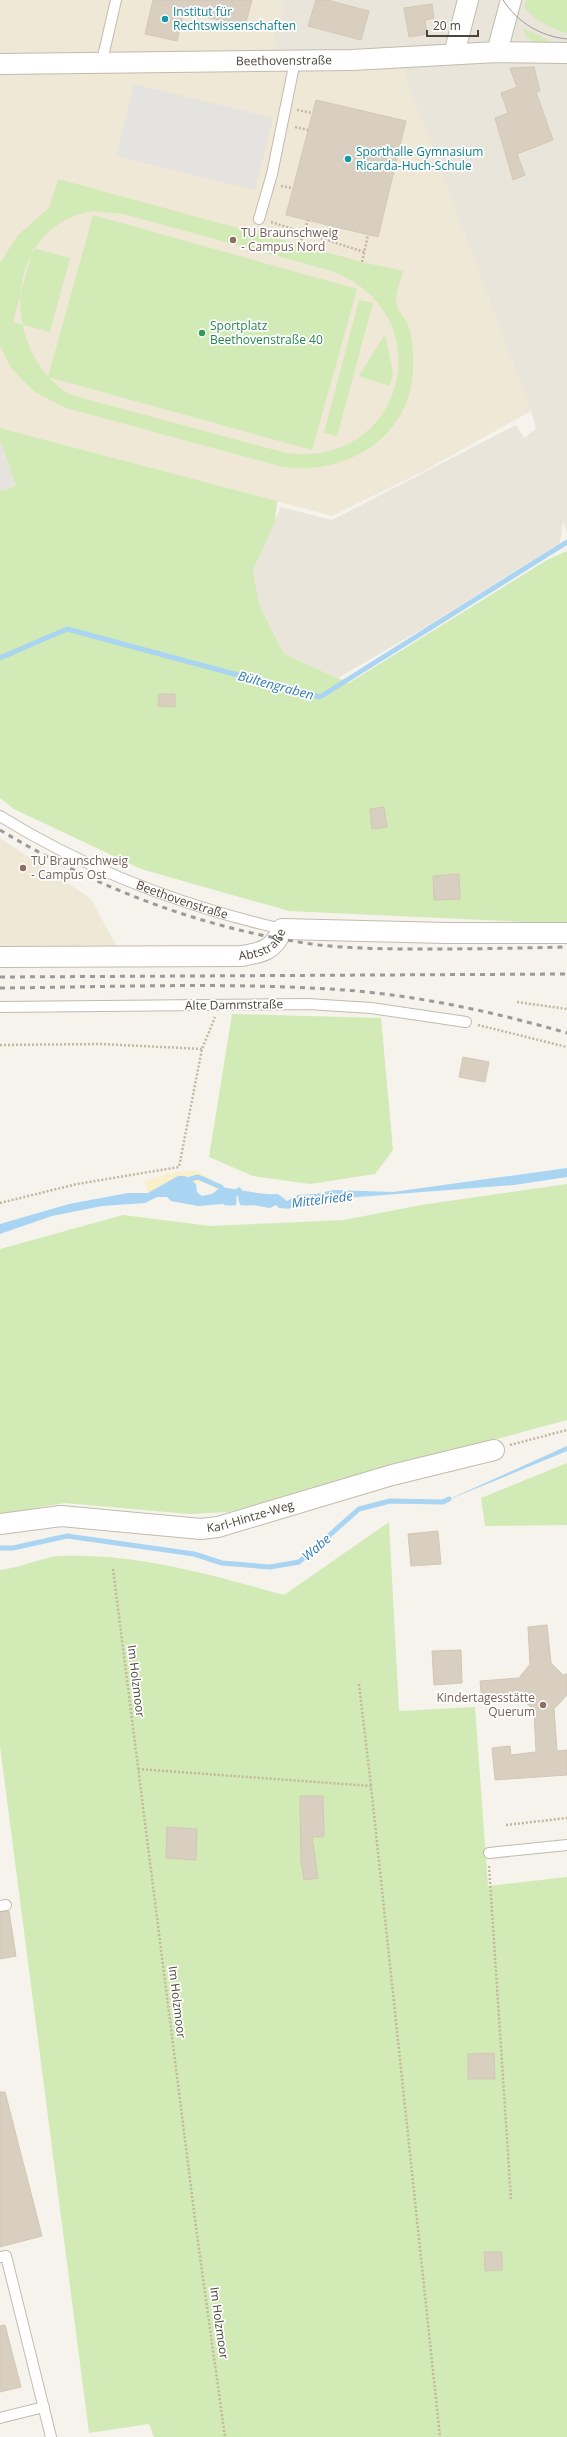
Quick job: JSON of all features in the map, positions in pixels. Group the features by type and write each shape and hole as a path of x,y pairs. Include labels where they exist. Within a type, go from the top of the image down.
{"street":[{"path":"454,54 468,0"},
{"path":"497,52 511,0"},
{"name":"Beethovenstraße","path":"0,64 102,61 295,61 497,52 567,53"},
{"name":"Abtstraße","path":"0,957 241,956 257,954 266,950 277,941 282,929 446,933 567,933"},
{"name":"Karl-Hintze-Weg","path":"0,1524 61,1516 201,1529 218,1527 323,1494 494,1450"}],"lane":[{"path":"102,61 114,0"},
{"path":"259,219 272,174 280,122 295,61"},
{"name":"Beethovenstraße","path":"0,816 55,848 110,874 165,896 224,916 282,929"},
{"name":"Alte Dammstraße","path":"0,1007 308,1004 348,1006 422,1014 466,1022"},
{"path":"489,1854 567,1845"},
{"path":"0,2257 6,2256 51,2437"},
{"path":"0,2418 44,2407"}],"path":[{"path":"259,219 364,252"},
{"path":"300,244 308,220"},
{"path":"362,262 368,235"},
{"path":"517,1002 567,1009"},
{"path":"0,1203 76,1184 179,1167 202,1049 219,1005"},
{"path":"466,1022 567,1048"},
{"path":"0,1045 101,1044 202,1049"},
{"path":"494,1450 567,1430"},
{"name":"Im Holzmoor","path":"113,1569 196,2235 225,2437"},
{"path":"360,1684 440,2437"},
{"path":"138,1769 371,1786"},
{"path":"506,1825 567,1818"},
{"path":"489,1854 511,2199"}],"shaded area":[{"name":"TU Braunschweig - Campus Nord","path":"0,0 284,0 274,37 279,68 401,65 531,411 426,470 332,516 0,428"},
{"path":"284,0 567,0 567,533 563,521 560,543 429,625 338,678 284,654 259,604 253,570 281,507 332,520 516,425 524,438 536,429 531,411 279,68 274,37"},
{"path":"134,84 273,118 255,190 116,156"},
{"path":"0,440 16,486 0,491"},
{"name":"TU Braunschweig - Campus Ost","path":"0,838 90,898 118,948 0,948"}],"green space":[{"path":"526,0 567,0 567,33 544,24 534,17 524,8"},
{"path":"523,28 550,41 567,44 540,44 530,39 526,35"},
{"path":"58,179 362,262 403,271 396,301 397,307 407,322 412,342 413,358 411,384 404,408 392,427 375,444 356,456 333,464 309,468 283,467 66,408 35,392 10,366 0,346 0,263 18,235 49,208","holes":["93,211 123,214 332,271 367,292 389,320 398,352 396,384 382,414 359,437 327,452 286,453 71,395 48,376 31,351 22,323 20,294 26,265 40,241 62,222"]},
{"name":"Sportplatz Beethovenstraße 40","path":"93,215 357,289 312,450 48,377"},
{"path":"33,248 70,258 50,332 13,322"},
{"path":"359,300 373,303 337,436 324,433"},
{"path":"385,334 393,373 390,386 359,376"},
{"path":"0,428 277,501 275,522 253,570 259,604 284,654 349,683 547,560 567,551 567,924 289,911 141,869 14,809 0,798 0,491 16,486 0,440"},
{"path":"232,1014 381,1018 393,1150 375,1174 310,1184 253,1176 209,1157"},
{"path":"567,1184 567,1420 229,1512 189,1514 65,1503 0,1514 0,1249 123,1215 210,1226 344,1220 421,1205"},
{"path":"567,1463 567,1525 485,1526 481,1498"},
{"path":"389,1522 399,1711 475,1707 488,1886 567,1877 567,2437 154,2437 149,2424 89,2433 0,1746 0,1570 62,1556 118,1558 202,1573 284,1595"}],"sand":[{"path":"197,1170 221,1187 216,1190 215,1187 202,1182 196,1184 185,1176 148,1193 145,1181 167,1174"}],"water":[{"path":"567,1168 567,1177 514,1185 332,1199 305,1206 301,1202 294,1208 289,1209 279,1208 276,1205 270,1208 242,1203 239,1190 234,1195 234,1203 198,1206 171,1201 167,1197 157,1197 145,1203 102,1206 52,1216 0,1234 0,1224 69,1204 128,1193 148,1193 178,1176 185,1176 196,1184 197,1192 202,1196 212,1194 221,1187 258,1193 278,1194 287,1201 298,1195 316,1194 333,1190 393,1192"},
{"path":"567,1446 567,1451 443,1502"}],"building":[{"name":"Institut für Rechtswissenschaften","path":"153,0 252,0 245,26 184,12 177,41 145,34"},
{"path":"316,0 327,0 369,11 361,40 308,26"},
{"path":"432,4 434,18 425,20 427,34 409,37 404,8"},
{"path":"534,67 540,91 536,92 553,140 517,154 525,175 513,180 495,118 508,113 501,93 517,87 510,68"},
{"name":"Sporthalle Gymnasium Ricarda-Huch-Schule","path":"316,100 406,121 378,237 286,215"},
{"path":"159,694 175,694 175,707 158,706"},
{"path":"384,807 387,827 372,829 370,809"},
{"path":"459,874 460,899 434,900 433,876"},
{"path":"463,1057 489,1062 485,1082 459,1077"},
{"path":"438,1531 441,1564 411,1566 408,1534"},
{"name":"Kindertagesstätte Querum","path":"547,1625 551,1663 563,1675 567,1674 567,1695 554,1709 557,1751 567,1750 567,1775 495,1780 492,1748 510,1746 511,1755 536,1752 534,1710 521,1698 482,1702 480,1681 519,1678 530,1664 528,1627"},
{"path":"461,1650 462,1683 434,1685 432,1651"},
{"path":"300,1796 323,1796 324,1837 312,1837 318,1878 304,1880 301,1861"},
{"path":"167,1827 197,1829 196,1860 166,1858"},
{"path":"9,1911 16,1956 0,1959 0,1912"},
{"path":"494,2053 495,2079 468,2079 468,2054"},
{"path":"0,2092 5,2092 42,2236 0,2247"},
{"path":"484,2252 502,2252 502,2270 485,2271"},
{"path":"5,2325 21,2387 0,2392 0,2326"}],"waterway":[{"name":"Bültengraben","path":"0,658 67,629 320,697 567,542"},
{"name":"Mittelriede","path":"184,1183 187,1180 198,1177 221,1187 223,1192"},
{"name":"Mittelriede","path":"225,1200 226,1203 234,1203 234,1195 239,1190 242,1203 252,1203"},
{"name":"Wabe","path":"0,1548 13,1548 67,1536 194,1554 222,1563 270,1567 299,1562 359,1509 390,1501 443,1502 449,1499"}],"tram line":[{"path":"503,0 509,8 530,27 548,35 567,39"}],"railway":[{"path":"0,830 75,871 154,904 194,918 277,938 319,945 375,948 465,949 567,947"},
{"path":"0,977 567,974"},
{"path":"0,988 259,986 345,990 401,996 457,1006 512,1018 567,1033"}],"place":[{"name":"Institut für Rechtswissenschaften","path":"165,19"},
{"name":"Sporthalle Gymnasium Ricarda-Huch-Schule","path":"348,159"},
{"name":"TU Braunschweig - Campus Nord","path":"233,240"},
{"name":"Sportplatz Beethovenstraße 40","path":"202,333"},
{"name":"TU Braunschweig - Campus Ost","path":"23,868"},
{"name":"Kindertagesstätte Querum","path":"543,1705"}]}
